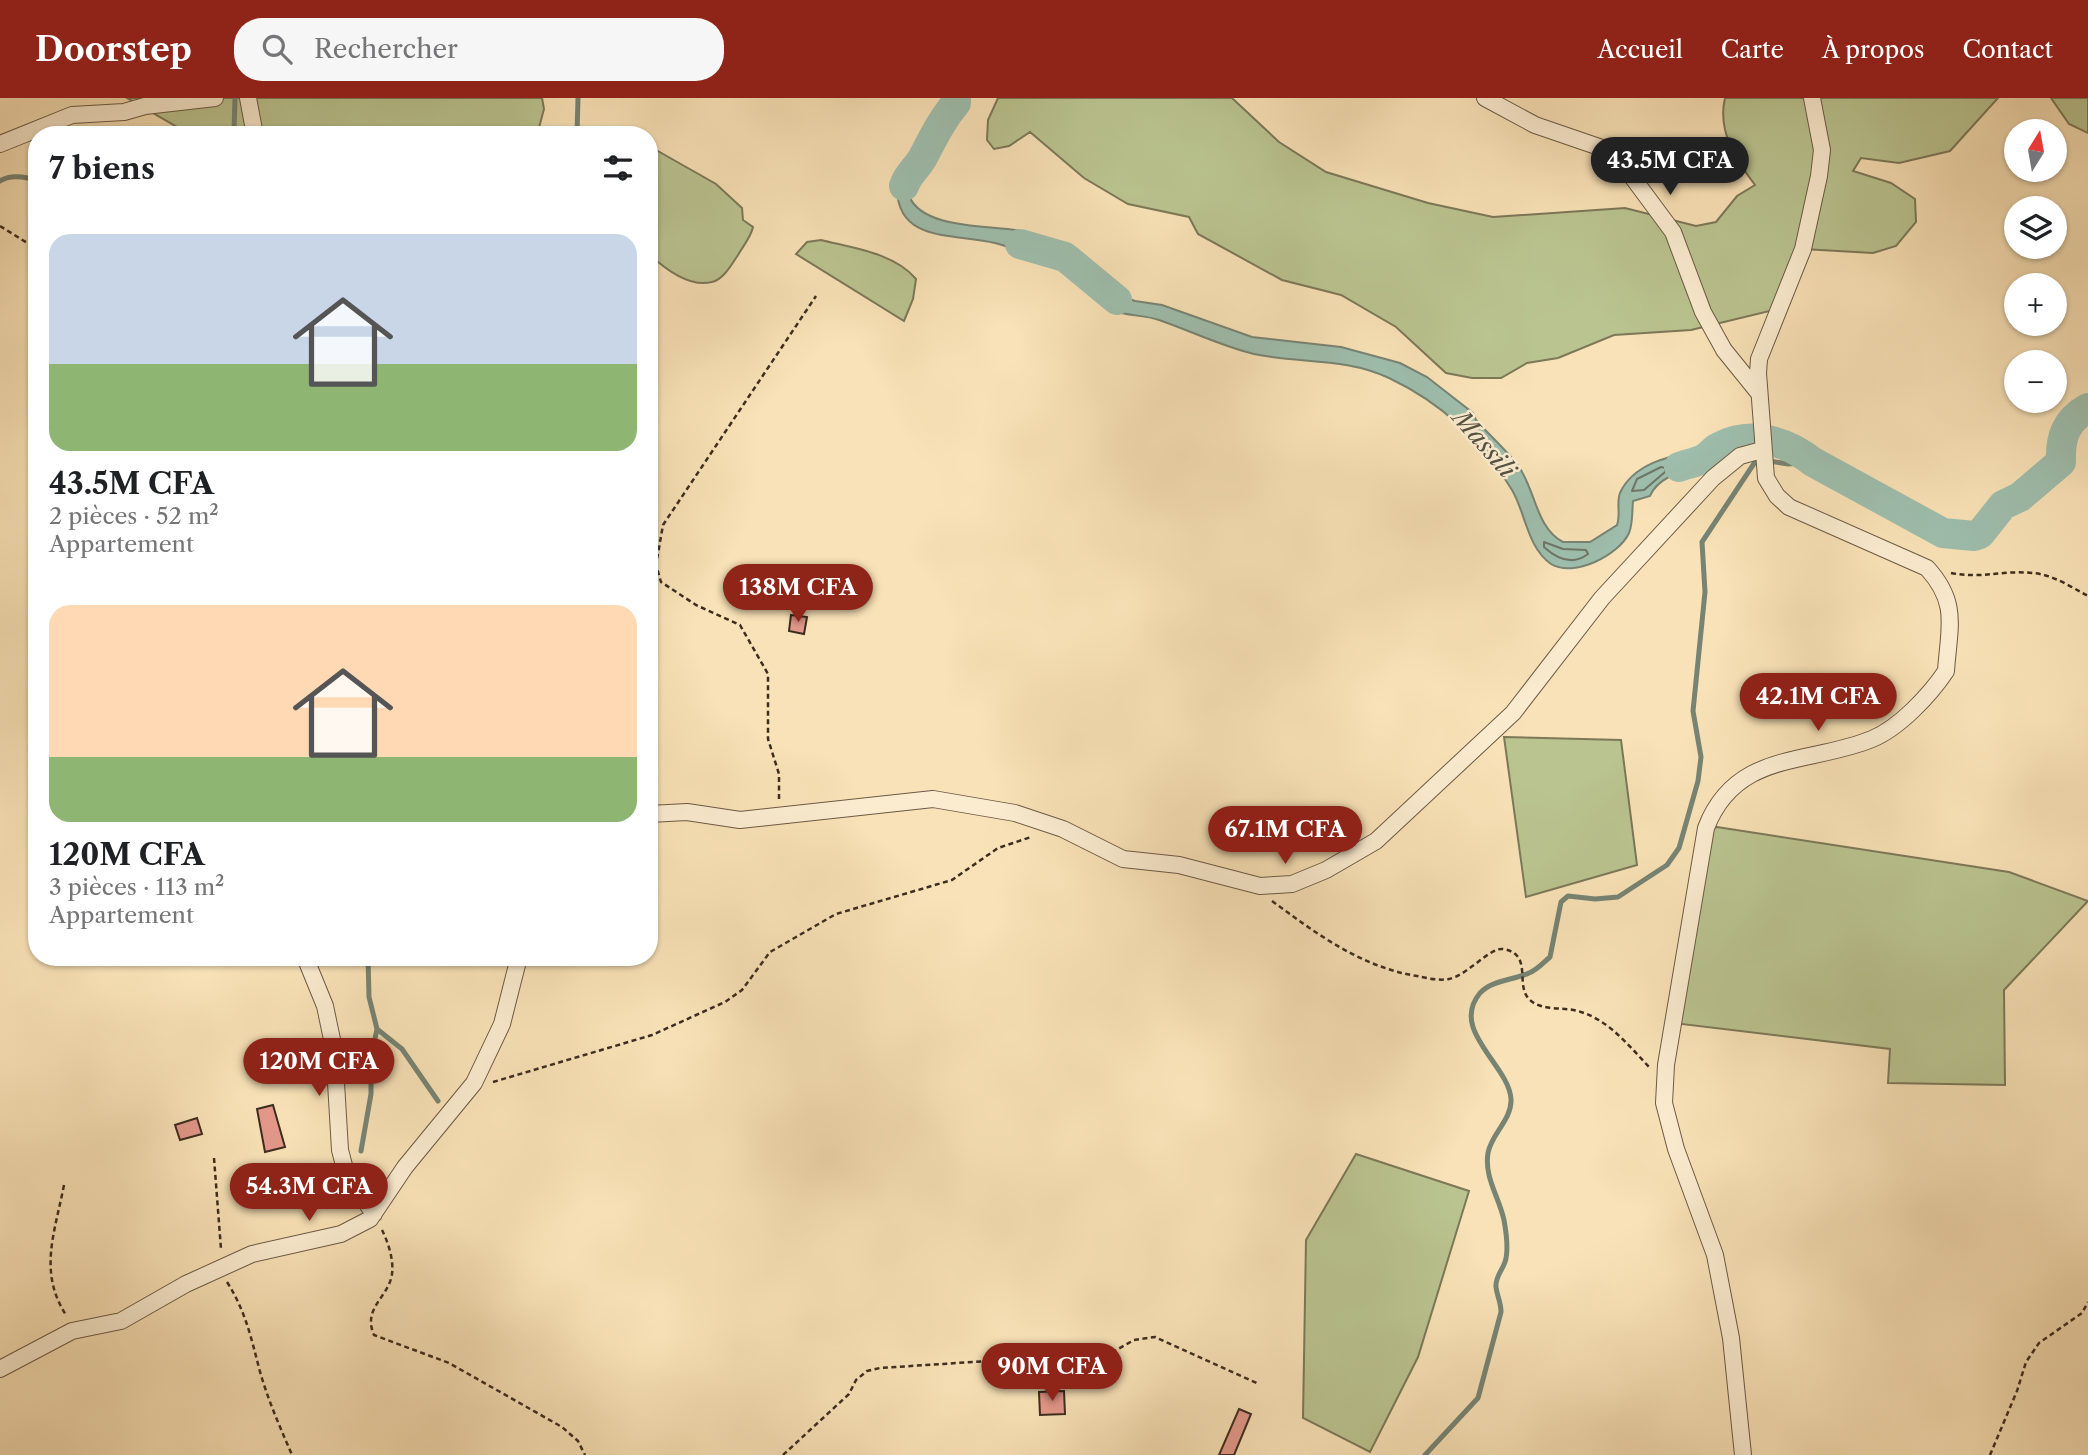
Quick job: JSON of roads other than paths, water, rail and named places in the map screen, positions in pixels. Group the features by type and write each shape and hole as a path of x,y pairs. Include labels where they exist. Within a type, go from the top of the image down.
{"street":[{"path":"45,126 72,115 124,111 215,98"},
{"path":"248,98 253,126"},
{"path":"1485,98 1535,125 1602,148 1630,174 1673,232 1703,312 1724,350 1758,392"},
{"path":"1743,1455 1731,1338 1715,1255 1676,1149 1664,1103 1706,828 1712,812 1746,778 1771,763 1884,734 1939,682 1946,671 1950,604 1941,583 1927,568 1789,507 1777,496 1766,478 1758,392 1759,359 1803,249 1819,176 1822,150 1812,98"},
{"path":"0,144 28,133"},
{"path":"658,814 687,812 740,820 933,799 1015,813 1063,829 1123,859 1179,865 1260,886 1293,884 1326,870 1376,841 1513,713 1602,598 1713,478 1740,456 1762,450"},
{"path":"309,966 325,1006 334,1049 340,1150 346,1173 374,1214"},
{"path":"0,1370 72,1331 121,1321 252,1254 341,1234 374,1214 384,1194 474,1083 502,1024 517,966"}],"water":[{"path":"948,98 967,100 942,139 932,144 925,140 926,128"},
{"path":"916,153 925,156 909,196 917,207 928,215 959,224 1030,234 1056,249 1057,264 995,243 932,233 908,220 900,207 897,184 902,169"},
{"path":"1089,271 1115,294 1135,301 1162,305 1252,337 1341,347 1400,363 1427,377 1473,413 1476,420 1517,464 1541,517 1554,535 1563,542 1590,542 1617,525 1620,493 1636,473 1647,466 1671,456 1710,447 1717,454 1716,459 1679,472 1661,482 1650,496 1633,501 1629,533 1616,549 1595,562 1561,568 1551,564 1537,549 1517,499 1488,455 1459,425 1426,399 1372,371 1339,364 1254,354 1159,320 1112,310 1096,293"}],"waterway":[{"path":"234,126 235,98"},
{"path":"577,126 578,98"},
{"name":"Massili","path":"904,186 956,103 956,98"},
{"path":"0,181 13,177 28,178"},
{"name":"Massili","path":"1020,244 1065,257 1117,300"},
{"name":"Massili","path":"1679,467 1707,457 1717,448 1731,442 1744,439 1768,440 1792,448 1943,533 1974,536 1980,534 2003,505 2020,497 2061,462 2066,430 2074,418 2088,408"},
{"path":"1425,1455 1478,1398 1501,1312 1496,1283 1506,1257 1506,1235 1487,1162 1490,1146 1508,1114 1511,1099 1508,1086 1476,1034 1471,1020 1472,1007 1485,989 1532,972 1550,957 1561,902 1568,896 1595,899 1618,897 1667,865 1679,848 1698,781 1701,757 1693,711 1705,592 1702,542 1757,459 1788,464 1813,462"},
{"path":"361,1151 371,1094 371,1058 377,1029 369,997 368,966"},
{"path":"377,1029 402,1049 438,1101"}]}
